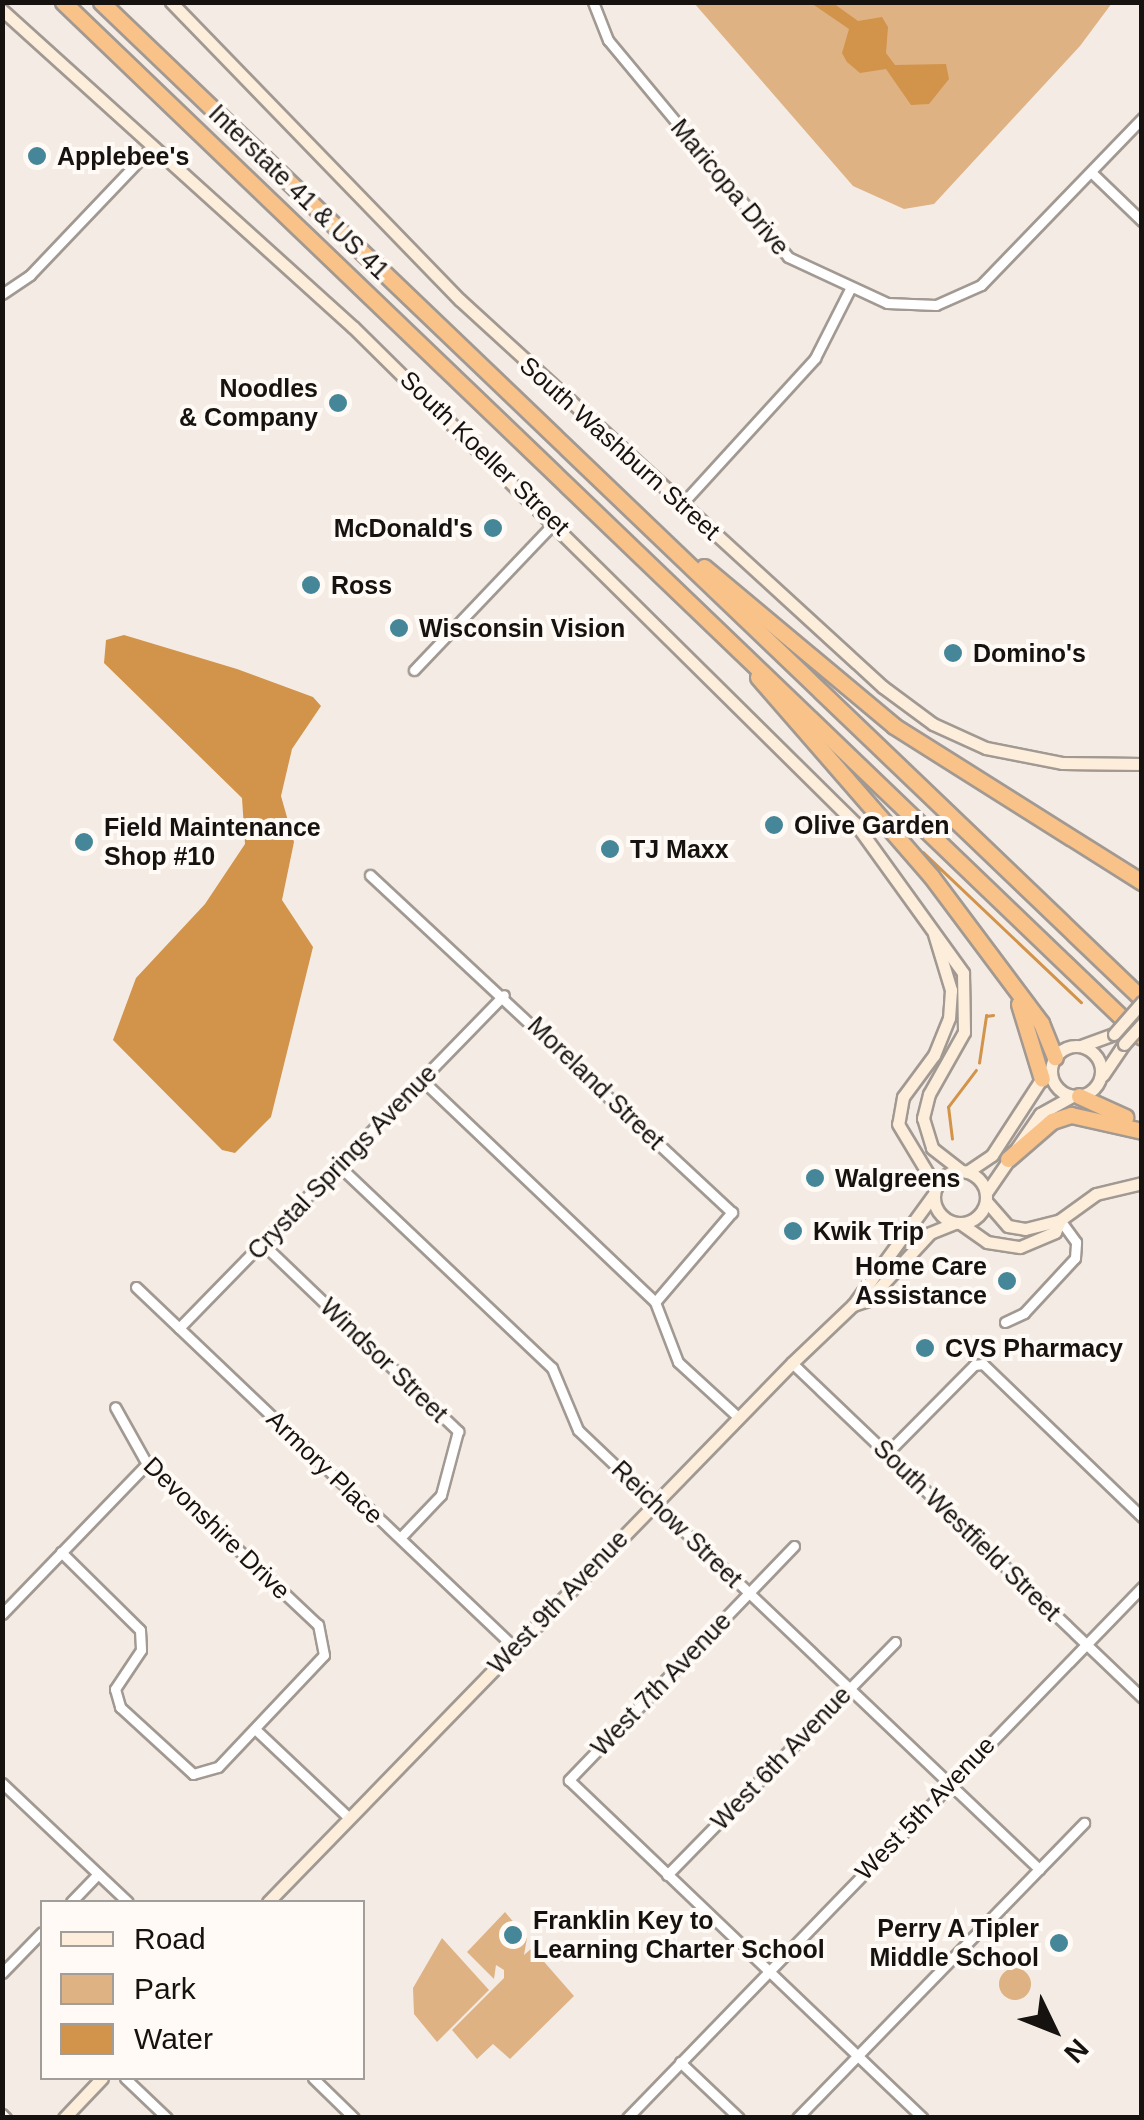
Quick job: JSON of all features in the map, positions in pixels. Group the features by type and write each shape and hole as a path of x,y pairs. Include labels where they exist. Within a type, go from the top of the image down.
{"highway":[{"path":"63,2 1142,1037"},
{"name":"Interstate 41 & US 41","path":"101,2 657,536"},
{"path":"657,536 698,561 894,726 1142,882"},
{"path":"657,536 1142,1001"},
{"path":"753,664 760,684 931,876 1041,1023 1050,1067"},
{"path":"1012,986 1050,1067"},
{"path":"1075,1096 1142,1127"},
{"path":"1008,1159 1052,1121 1071,1115 1142,1127"}],"street":[{"name":"South Washburn Street","path":"170,2 460,300 883,687 933,724 1013,755 1142,764"},
{"name":"Maricopa Drive","path":"593,2 608,40 788,258 850,288 907,306 964,295 989,279 1142,118"},
{"name":"South Koeller Street","path":"2,10 556,521 826,790 959,962 968,998 962,1041 928,1094 923,1118 932,1148 964,1172"},
{"path":"2,294 30,275 153,146"},
{"path":"1091,172 1142,220"},
{"path":"681,505 815,358 850,288"},
{"path":"414,670 556,521"},
{"name":"Moreland Street","path":"370,876 504,995 732,1212 655,1302"},
{"name":"South Koeller Street","path":"933,930 949,977 949,1018 934,1056 903,1096 898,1124 936,1190"},
{"name":"Crystal Springs Avenue","path":"179,1328 504,995"},
{"path":"1142,1001 1114,1034 1081,1046 1050,1067 992,1155 936,1190 939,1212 988,1242 1020,1247 1046,1239 1060,1220 1096,1194 1142,1183"},
{"path":"957,1223 977,1217 1008,1159 1047,1107 1075,1096 1100,1078 1142,1024"},
{"path":"1081,1046 1098,1058 1100,1078"},
{"path":"1050,1067 1057,1088 1075,1096"},
{"path":"422,1080 655,1302 678,1362 738,1417"},
{"name":"Reichow Street","path":"338,1165 552,1368 578,1430 1039,1868"},
{"path":"964,1172 1013,1228 1060,1220"},
{"name":"West 9th Avenue","path":"270,1900 738,1417 853,1305 936,1190"},
{"path":"1005,1322 1024,1313 1073,1262 1077,1246 1060,1220"},
{"name":"West 9th Avenue","path":"853,1305 868,1300 930,1233 957,1223"},
{"name":"Windsor Street","path":"262,1244 458,1431 440,1495 400,1538"},
{"name":"Armory Place","path":"136,1288 514,1646"},
{"name":"South Westfield Street","path":"792,1363 1142,1698"},
{"path":"887,1453 980,1364 1142,1516"},
{"name":"Devonshire Drive","path":"116,1407 146,1464 318,1625 326,1643 320,1661 255,1729"},
{"path":"2,1614 146,1464"},
{"name":"West 7th Avenue","path":"666,1875 569,1780 794,1546"},
{"path":"61,1552 140,1630 141,1650 115,1688 120,1708 182,1768 200,1774 218,1767 255,1729 349,1818"},
{"name":"West 5th Avenue","path":"627,2118 1142,1587"},
{"name":"West 6th Avenue","path":"666,1875 895,1642"},
{"path":"2,1783 126,1900"},
{"path":"796,2118 1084,1823"},
{"path":"73,1900 98,1874"},
{"path":"666,1875 923,2118"},
{"path":"2,1973 40,1934"},
{"path":"680,2062 738,2118"},
{"path":"68,2116 100,2080"},
{"path":"127,2080 167,2118"},
{"path":"314,2080 354,2118"}],"green space":[{"path":"694,3 1112,3 1080,46 934,204 904,209 853,186"},
{"path":"505,1912 527,1938 524,1955 532,1948 574,1996 510,2059 493,2044 477,2059 452,2030 504,1978 504,1970 496,1965 494,1979 467,1952"},
{"path":"442,1938 489,1990 437,2042 414,2014 413,1988"},
{"path":"1015,1968 1027,1972 1031,1984 1027,1996 1015,2000 1003,1996 999,1984 1003,1972"}],"water":[{"path":"811,3 833,3 858,21 882,17 888,27 886,53 895,65 946,64 949,79 929,104 911,105 886,69 860,73 847,62 842,53 849,29"},
{"path":"124,635 237,669 313,697 321,706 292,749 281,796 294,842 282,900 313,947 271,1117 235,1153 222,1150 113,1040 136,978 205,904 245,844 242,798 104,663 106,640"}],"waterway":[{"path":"923,852 1081,1002"},
{"path":"979,1063 986,1016 993,1015"},
{"path":"952,1139 948,1107 976,1070"}],"place":[{"name":"Applebee's","path":"37,156"},
{"name":"Noodles & Company","path":"338,403"},
{"name":"McDonald's","path":"493,528"},
{"name":"Ross","path":"311,585"},
{"name":"Wisconsin Vision","path":"399,628"},
{"name":"Domino's","path":"953,653"},
{"name":"Olive Garden","path":"774,825"},
{"name":"Field Maintenance Shop #10","path":"84,842"},
{"name":"TJ Maxx","path":"610,849"},
{"name":"Walgreens","path":"815,1178"},
{"name":"Kwik Trip","path":"793,1231"},
{"name":"Home Care Assistance","path":"1007,1281"},
{"name":"CVS Pharmacy","path":"925,1348"},
{"name":"Franklin Key to Learning Charter School","path":"513,1935"},
{"name":"Perry A Tipler Middle School","path":"1059,1943"}]}
